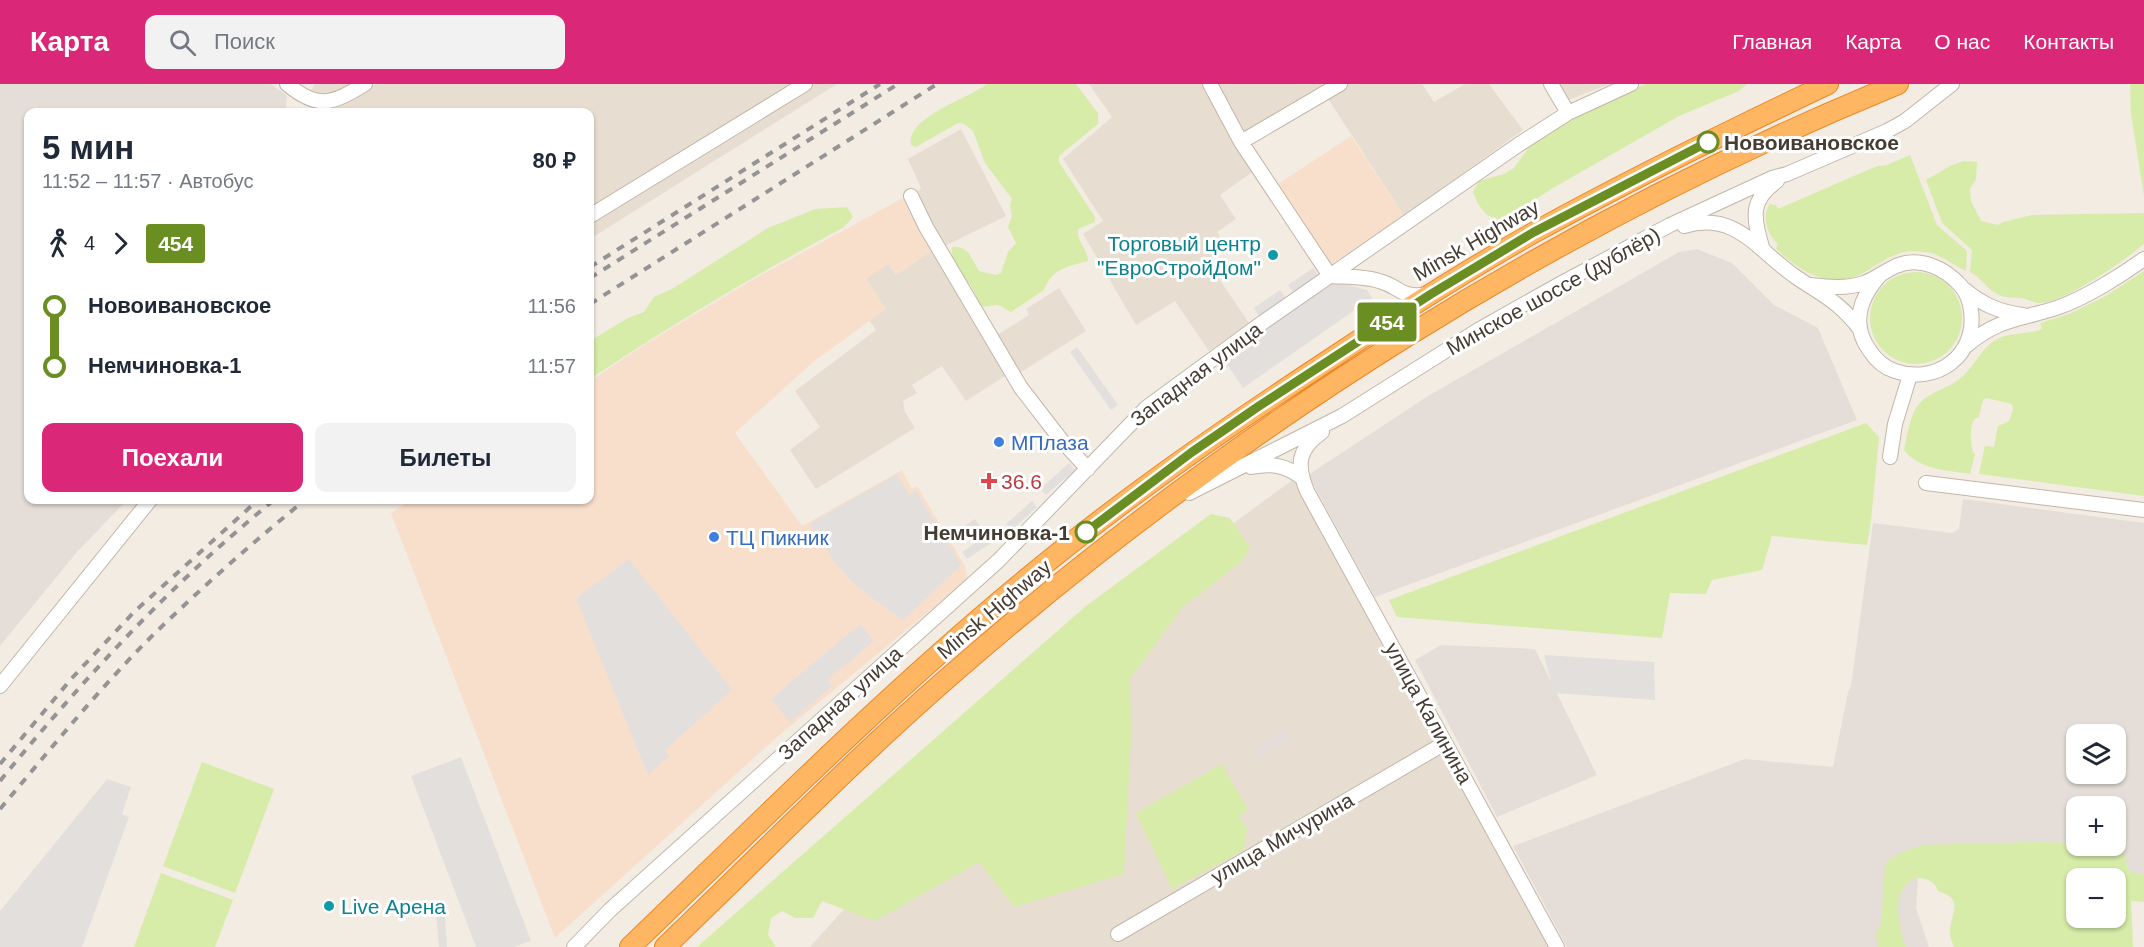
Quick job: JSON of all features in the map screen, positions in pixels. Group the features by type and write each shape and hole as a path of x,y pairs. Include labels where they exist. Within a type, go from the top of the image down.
{"highway":[{"name":"Minsk Highway","path":"630,947 922,669 1019,585 1175,464 1259,406 1431,294 1534,232 1651,171 1828,84"},
{"name":"Minsk Highway","path":"665,947 842,776 957,669 1079,569 1272,425 1388,348 1551,252 1662,192 1768,140 1898,84"}],"street":[{"path":"287,84 303,98 319,102 343,97 365,84"},
{"path":"594,214 805,84"},
{"path":"1210,84 1241,142 1330,276 1382,281 1406,295 1431,294"},
{"path":"1241,142 1340,84"},
{"path":"1551,84 1568,112"},
{"name":"Западная улица","path":"573,947 610,910 998,561 1088,469 1122,430 1146,408 1472,176 1568,112 1631,84"},
{"name":"Минское шоссе (дублёр)","path":"1158,509 1342,416 1497,319 1588,268 1656,235 1670,225 1772,178 1787,174 1887,131 1952,84"},
{"path":"1761,247 1754,216 1758,202 1766,189 1787,174"},
{"path":"911,196 929,232 1021,388 1062,441 1088,469"},
{"path":"1656,235 1697,222 1710,222 1730,227 1761,247 1795,277 1835,301 1860,329"},
{"path":"1881,274 1868,288 1860,311 1860,329 1865,344 1876,359 1892,370 1910,375 1926,375 1942,369 1955,360 1978,336 1999,323 2062,306 2144,259"},
{"path":"1810,285 1836,288 1865,283 1898,265 1917,262 1936,266 1952,276 1977,300 1999,311 2028,316"},
{"path":"1964,290 1970,304 1972,319 1971,334 1965,348"},
{"path":"1890,457 1895,424 1910,375"},
{"path":"1302,478 1302,454 1310,441 1342,416"},
{"path":"1234,470 1269,464 1293,471 1302,478"},
{"name":"улица Калинина","path":"1302,478 1307,491 1557,947"},
{"path":"1926,483 2144,510"},
{"path":"0,686 147,504"},
{"name":"улица Мичурина","path":"1118,934 1445,743"}],"shaded area":[{"path":"0,84 271,84 287,96 286,108 24,108 24,504 123,504 77,552 0,646"},
{"path":"315,84 354,84 322,96 310,92"},
{"path":"376,84 837,84 594,236 594,108 335,108"},
{"path":"1089,84 1203,84 1239,150 1254,171 1220,195 1236,219 1217,232 1227,247 1207,261 1249,323 1209,351 1175,301 1136,325 1083,234 1103,221 1063,159 1112,117"},
{"path":"1218,84 1332,84 1245,135"},
{"path":"1348,84 1422,84 1434,102 1465,84 1489,84 1523,130 1404,216 1327,97"},
{"path":"1555,84 1609,84 1566,101"},
{"path":"961,129 1006,216 945,246 915,193 921,188 908,159"},
{"path":"1351,136 1404,216 1328,266 1275,186"},
{"path":"903,198 931,251 896,275 888,264 866,279 886,309 813,362 735,433 802,526 902,470 912,489 917,486 964,564 968,579 776,738 555,938 391,513 405,504 594,504 594,378 647,343 752,280"},
{"path":"1697,249 1732,263 1774,305 1818,328 1857,420 1375,597 1308,475 1428,396 1679,252"},
{"path":"931,251 1005,376 966,401 942,366 912,385 917,393 903,401 905,412 915,428 816,489 790,450 820,427 795,391 876,330 869,320 886,309 866,279 888,263 896,275"},
{"path":"1313,268 1319,276 1294,293 1288,285"},
{"path":"1335,281 1367,290 1372,298 1243,388 1223,359"},
{"path":"1059,288 1086,331 1021,372 997,335 1029,315 1026,309"},
{"path":"1280,290 1286,298 1259,316 1254,308"},
{"path":"1077,347 1118,405 1111,410 1070,352"},
{"path":"1069,463 1075,470 1046,495 1040,489"},
{"path":"897,474 909,495 916,491 961,565 903,621 855,585 837,565 809,524"},
{"path":"1294,479 1359,590 1552,947 810,947 1108,615"},
{"path":"1963,499 2144,523 2144,879 2126,877 2126,868 2066,868 1920,848 1916,908 1929,947 1567,947 1513,846 1745,759 1833,767 1851,686 1873,523 1952,533 1959,529"},
{"path":"1032,501 1037,507 1012,530 1006,524"},
{"path":"975,519 980,526 959,540 954,533"},
{"path":"995,530 1000,537 967,559 962,552"},
{"path":"629,559 732,690 665,750 669,756 648,775 576,598"},
{"path":"860,624 874,641 827,680 832,686 790,722 771,699"},
{"path":"1441,645 1535,649 1597,775 1497,817 1415,660"},
{"path":"1544,655 1654,662 1655,700 1554,693"},
{"path":"1285,729 1291,741 1259,759 1252,748"},
{"path":"461,757 531,941 514,947 476,947 411,776"},
{"path":"107,779 131,787 122,814 129,817 82,947 0,947 0,911"},
{"path":"435,901 444,901 447,947 439,947"}],"green space":[{"path":"987,84 1076,84 1098,113 1098,124 1059,156 1059,162 1095,217 1095,222 1078,229 1088,261 1057,272 1044,290 1011,312 999,305 985,307 980,305 953,258 952,247 962,248 969,254 979,271 996,275 1001,273 1008,252 1016,243 1008,227 1012,216 1010,205 1012,199 985,163 973,131 964,124 958,123 916,147 911,145 912,135 928,117"},
{"path":"1646,84 1747,84 1739,91 1679,116 1553,188 1509,217 1497,220 1486,214 1478,204 1473,192 1479,181 1504,174 1514,168 1532,143 1573,116"},
{"path":"2130,84 2144,84 2144,196 2131,114"},
{"path":"1910,155 1937,225 1967,251 1966,271 1936,255 1916,251 1889,258 1857,276 1832,280 1809,273 1776,249 1778,244 1766,225 1766,214 1770,204 1776,205 1778,209 1870,169 1887,165"},
{"path":"1964,161 1977,162 1976,179 1970,189 1971,201 1981,221 1998,225 2032,215 2144,213 2144,244 2093,280 2050,301 2037,303 1995,293 1970,272 1972,250 1942,223 1926,180"},
{"path":"847,207 853,217 844,227 715,300 594,376 594,339 628,318 644,312 654,297 672,289 768,228 815,209"},
{"path":"2144,271 2144,496 1979,474 1985,446 1994,447 1998,426 2009,421 2013,410 2012,404 1986,398 1983,400 1979,417 1974,419 1971,427 1973,453 1975,454 1970,474 1925,465 1910,457 1904,450 1913,414 1921,401 1963,376 1992,342 2008,335 2042,329 2040,323 2069,314 2104,297"},
{"path":"1916,272 1933,276 1948,286 1958,301 1962,318 1958,335 1948,350 1933,360 1916,364 1899,360 1884,350 1874,335 1870,318 1874,301 1884,286 1899,276"},
{"path":"1866,423 1879,437 1867,545 1772,536 1762,570 1712,580 1706,594 1670,593 1662,638 1397,617 1389,600"},
{"path":"1211,514 1230,518 1250,548 1243,560 1182,608 1130,679 1131,735 1124,874 1014,907 979,862 875,921 822,901 813,918 795,918 782,911 771,918 768,935 776,947 697,947 1086,606"},
{"path":"202,762 274,789 235,893 163,866"},
{"path":"1222,764 1248,810 1239,816 1247,829 1244,850 1172,889 1136,813"},
{"path":"2066,843 2066,856 2125,856 2128,869 2133,873 2144,875 2144,902 2131,901 2133,947 1954,947 1950,932 1954,901 1938,891 1929,880 1915,878 1907,884 1899,900 1899,919 1906,947 1878,947 1876,934 1881,924 1885,864 1925,845"},
{"path":"161,873 233,900 215,947 134,947"}],"railway":[{"path":"594,264 880,84"},
{"path":"594,275 898,84"},
{"path":"594,301 937,84"},
{"path":"0,764 72,678 134,612 254,504"},
{"path":"0,781 96,669 164,598 269,504"},
{"path":"0,809 92,700 151,637 226,567 300,504"}],"bus line":[{"name":"454","path":"1086,532 1192,452 1431,294 1534,232 1708,142"}],"place":[{"name":"Новоивановское","path":"1708,142"},
{"name":"Торговый центр \"ЕвроСтройДом\"","path":"1273,255"},
{"name":"МПлаза","path":"999,442"},
{"name":"36.6","path":"989,481"},
{"name":"Немчиновка-1","path":"1086,532"},
{"name":"ТЦ Пикник","path":"714,537"},
{"name":"Live Арена","path":"329,906"}]}
